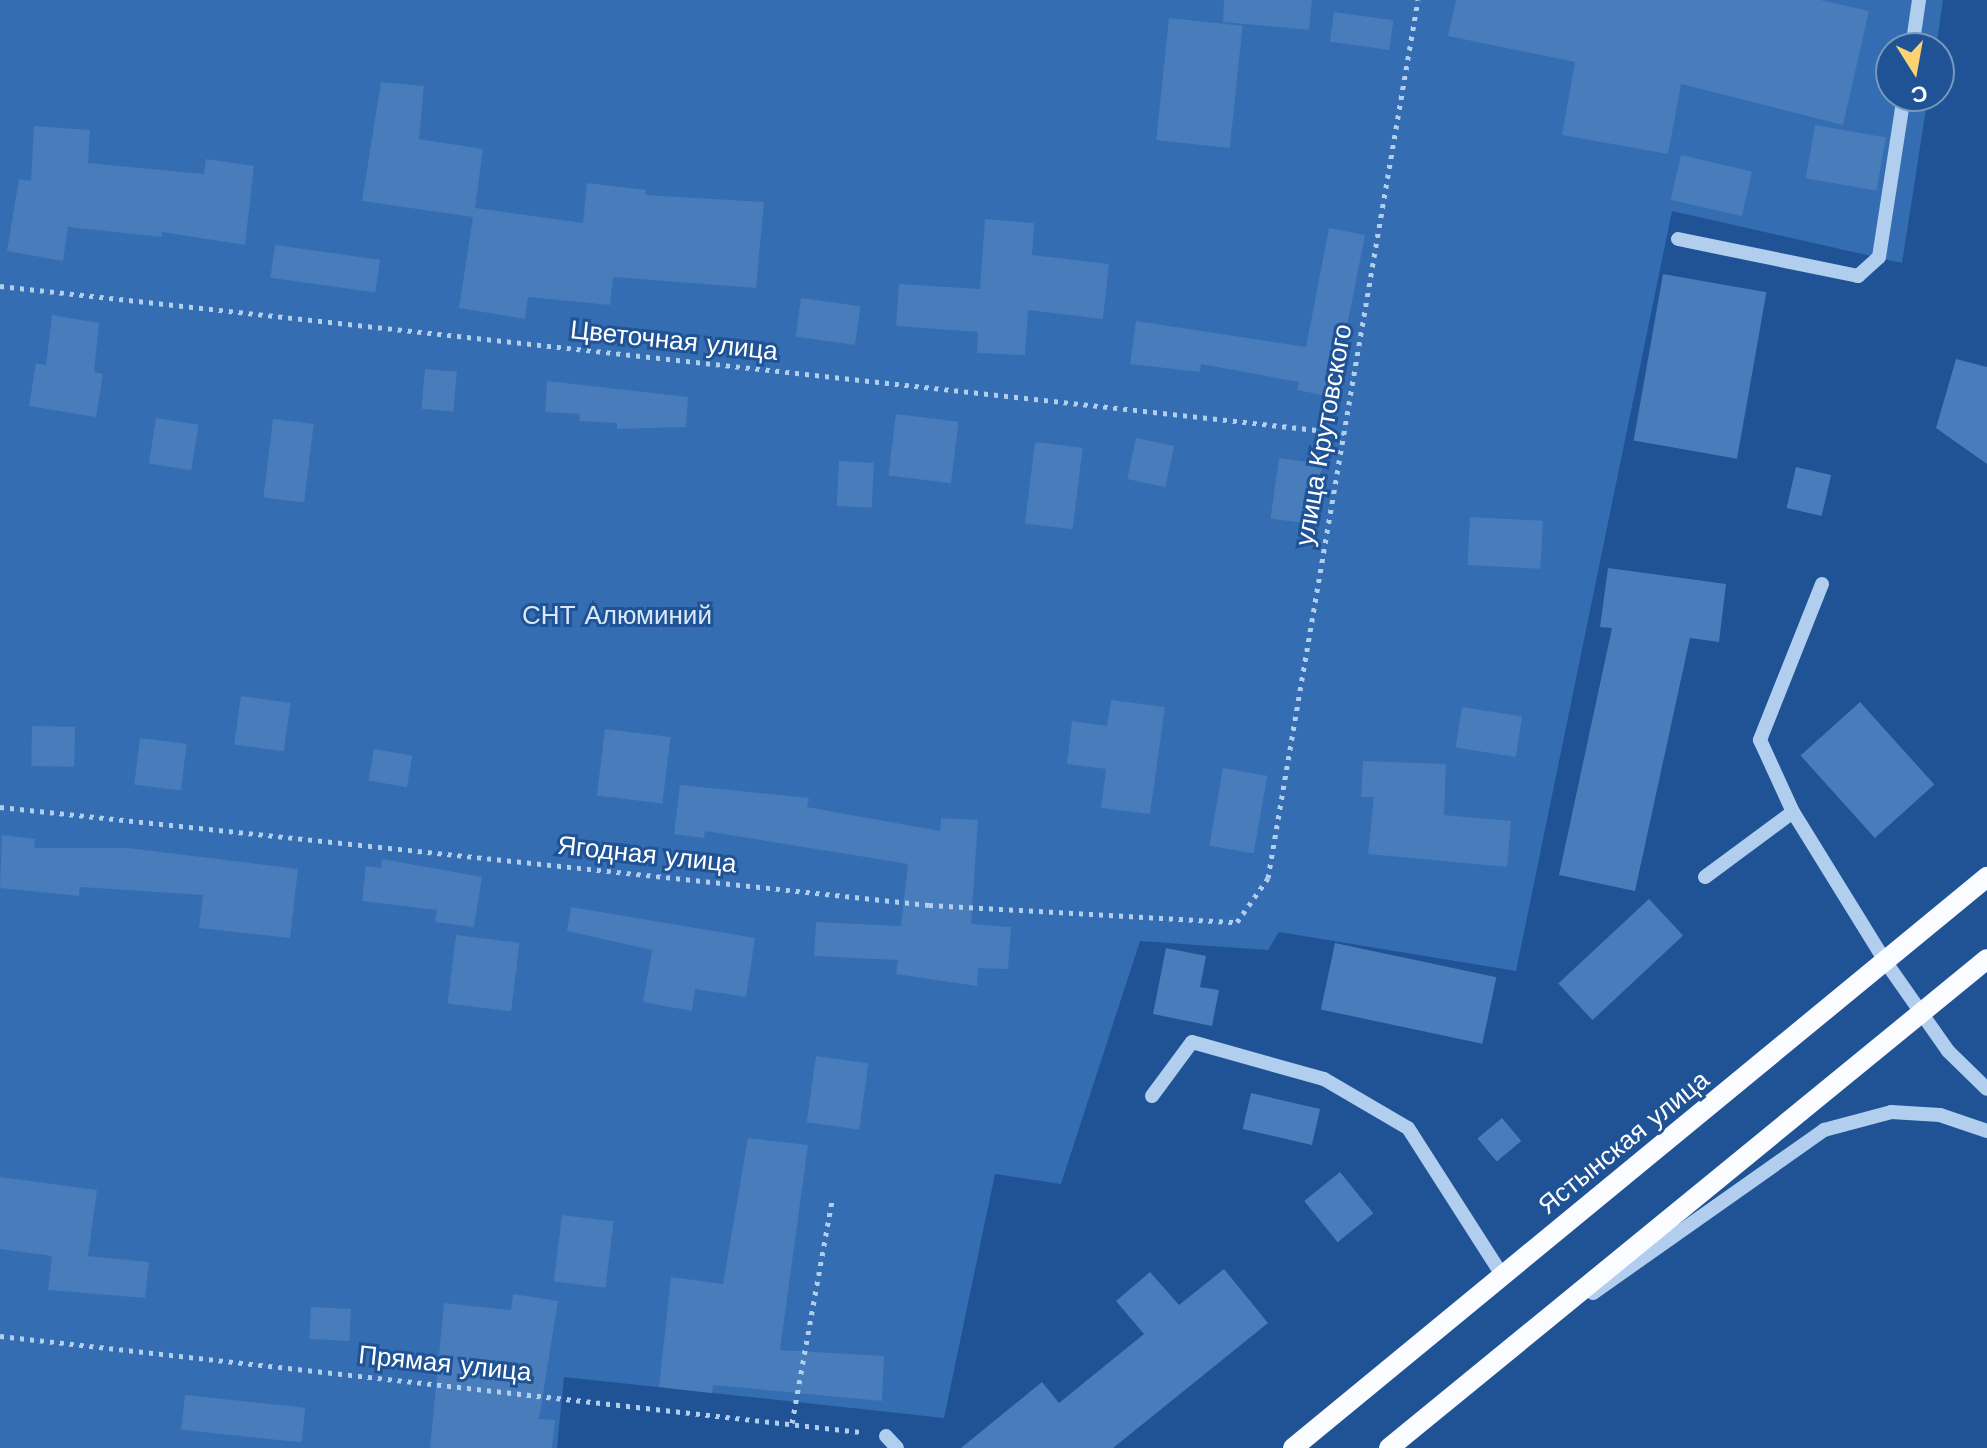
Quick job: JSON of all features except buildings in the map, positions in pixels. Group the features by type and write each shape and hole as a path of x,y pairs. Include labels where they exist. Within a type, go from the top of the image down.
{"main road":[{"name":"Ястынская улица","path":"1293,1448 1987,877"},
{"path":"1389,1448 1987,959"}],"street":[{"path":"1914,32 1919,0"},
{"path":"1678,239 1858,276 1879,257 1902,112"},
{"path":"1822,584 1760,740 1793,812 1885,961 1919,1013 1987,1089"},
{"path":"1705,877 1793,812"},
{"path":"1152,1096 1192,1042 1324,1079 1408,1128 1502,1275"},
{"path":"1481,1372 1824,1130 1891,1112 1940,1115 1987,1131"},
{"path":"886,1436 897,1448"}],"path":[{"name":"улица Крутовского","path":"1268,878 1418,0"},
{"name":"Цветочная улица","path":"0,286 1344,433"},
{"name":"Ягодная улица","path":"0,807 975,908 1237,922 1268,878"},
{"path":"792,1423 832,1200"},
{"name":"Прямая улица","path":"0,1336 886,1436"}],"green space":[{"name":"СНТ Алюминий","path":"0,0 1943,0 1938,32 1875,32 1875,112 1926,112 1902,263 1672,211 1516,971 1279,932 1268,950 1140,941 1061,1184 995,1174 944,1418 564,1377 557,1448 0,1448"}]}
